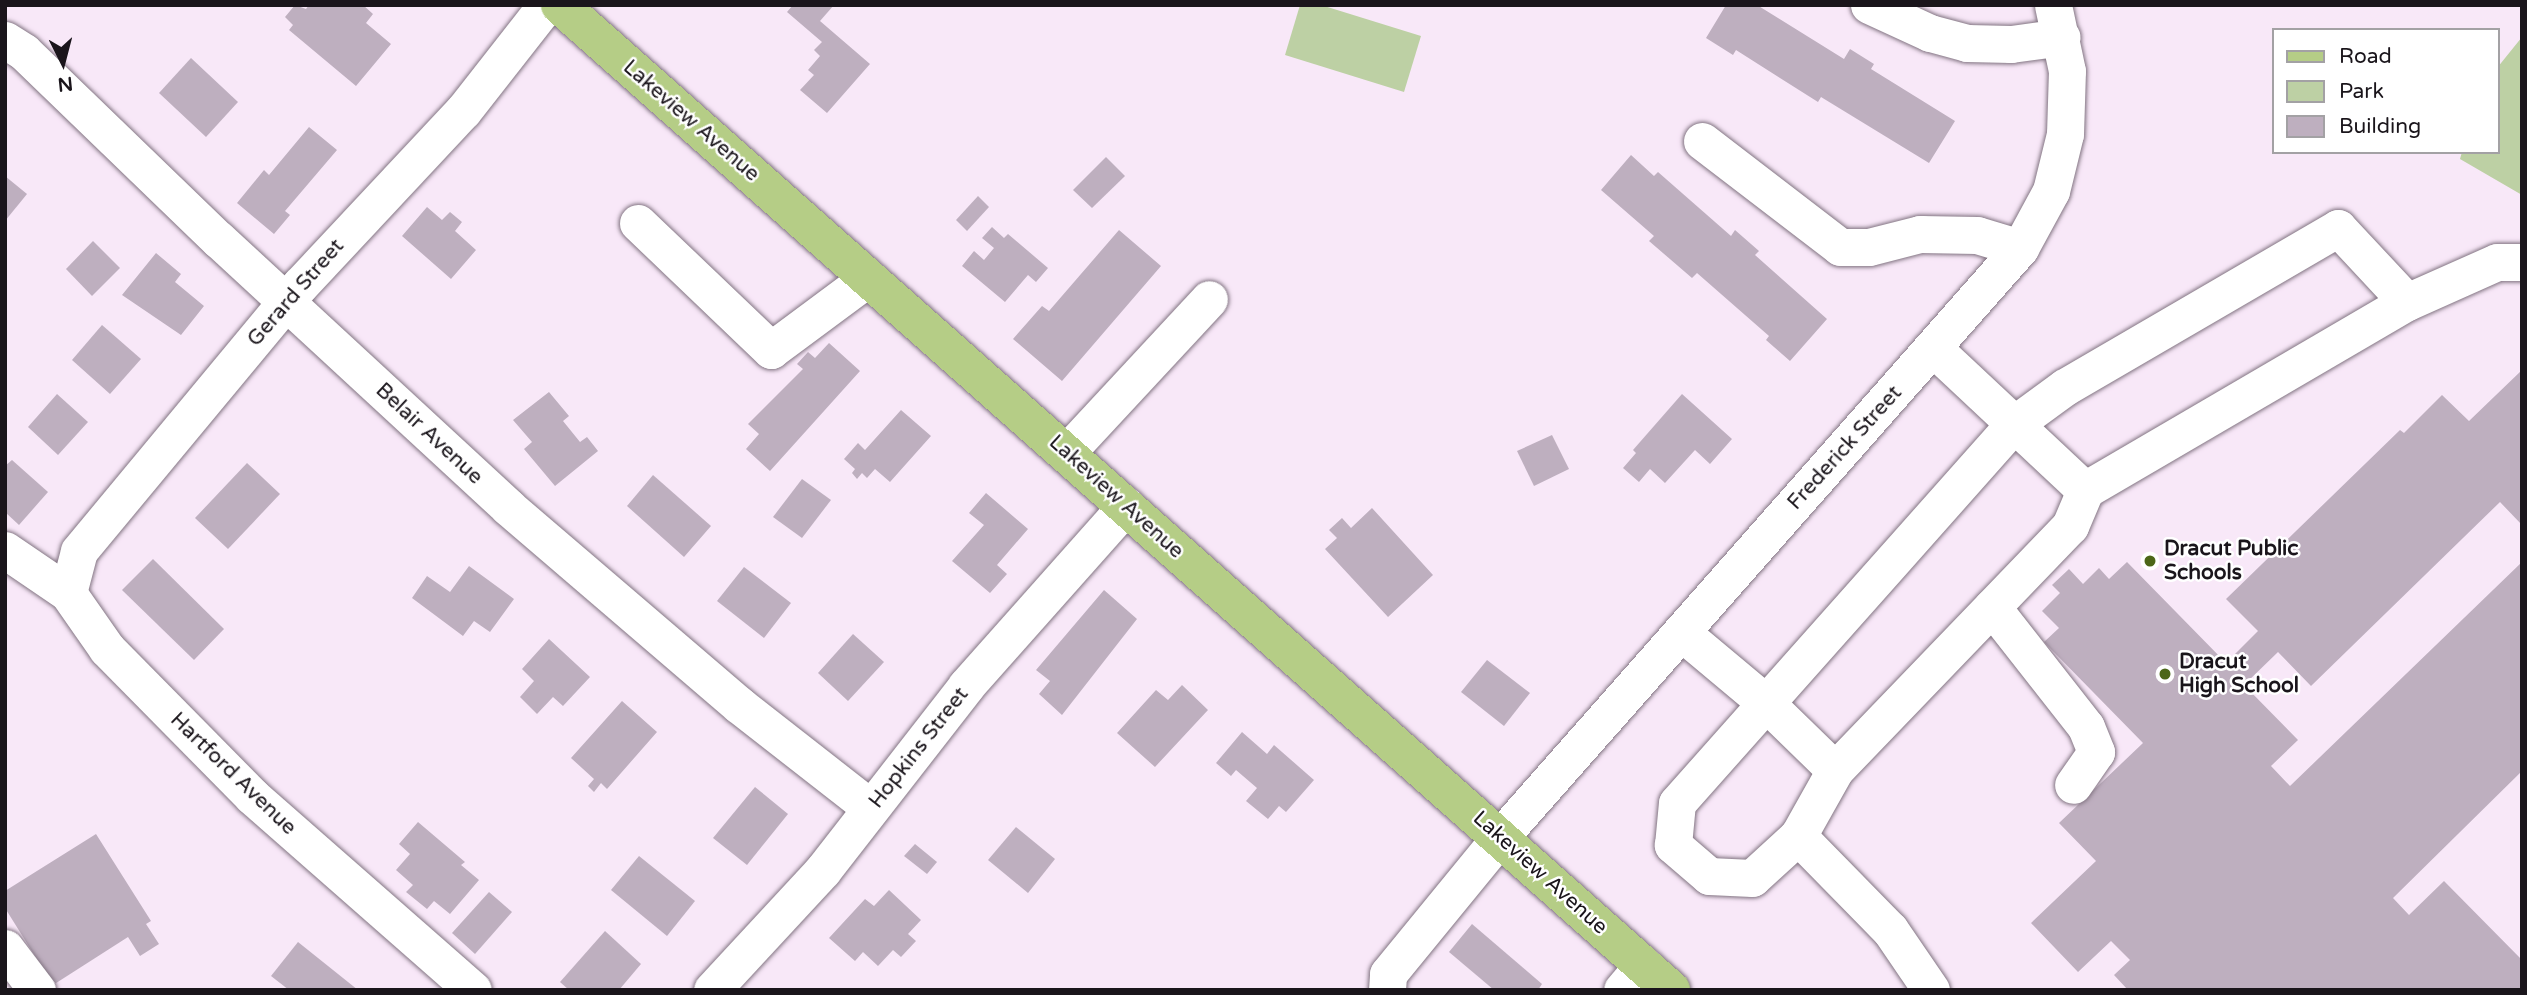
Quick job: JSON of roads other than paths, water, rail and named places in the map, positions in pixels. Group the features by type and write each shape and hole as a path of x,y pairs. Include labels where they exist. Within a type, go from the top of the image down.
{"main road":[{"name":"Lakeview Avenue","path":"560,5 1500,837 1645,982"}],"street":[{"name":"Gerard Street","path":"68,593 79,551 286,302 463,111 546,5"},
{"path":"1869,5 1930,33 1967,43 2011,44 2058,21"},
{"name":"Frederick Street","path":"1387,990 1388,974 1500,837 2020,248 2043,211 2062,152 2068,94 2058,21"},
{"name":"Belair Avenue","path":"5,40 24,52 286,302 508,507 739,705 871,808"},
{"path":"1702,141 1840,247 1869,247 1934,234 1977,235 2020,248"},
{"path":"638,223 771,350 868,278"},
{"path":"2407,302 2337,228 2065,387 2013,425 1677,803 1673,845 1709,876 1752,878 1798,836 1835,770 2070,526 2085,490 2407,302 2497,262 2522,262"},
{"path":"1066,453 1209,299"},
{"path":"1933,348 2085,490"},
{"name":"Hopkins Street","path":"712,990 823,870 966,686 1126,506"},
{"name":"Hartford Avenue","path":"5,550 68,593 107,649 251,796 472,990"},
{"path":"1992,607 2086,727 2096,752 2073,785"},
{"path":"1681,632 1766,703 1835,770"},
{"path":"1798,836 1890,930 1931,990"},
{"path":"5,948 37,990"}],"place":[{"name":"Dracut Public Schools","path":"2150,561"},
{"name":"Dracut High School","path":"2165,674"}]}
